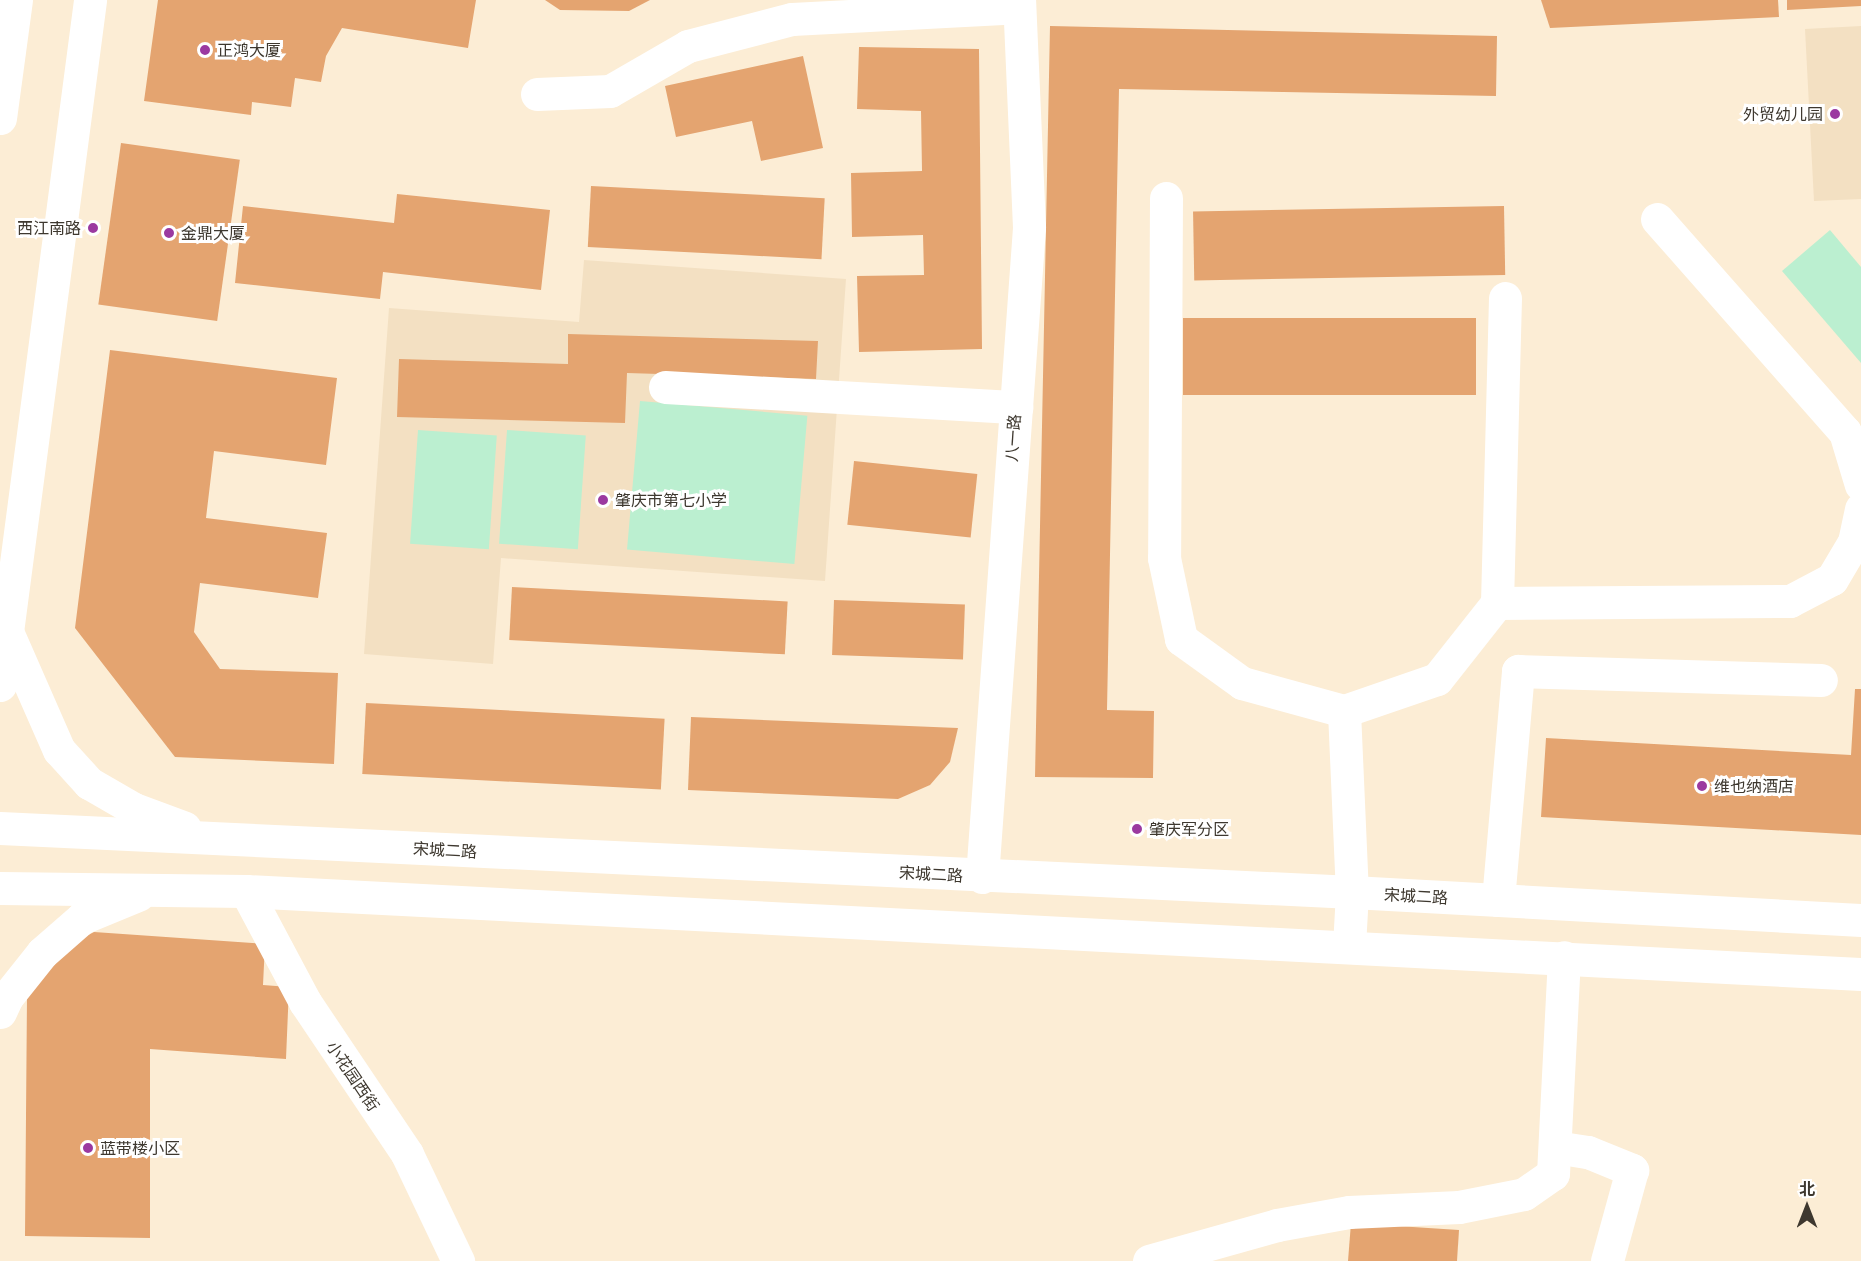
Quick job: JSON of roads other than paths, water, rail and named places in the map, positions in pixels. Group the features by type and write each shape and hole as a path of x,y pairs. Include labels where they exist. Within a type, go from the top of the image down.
{"main road":[{"path":"0,118 16,0"},
{"path":"0,685 8,634 14,478 90,0"},
{"path":"537,94 610,91 688,46 792,20 1019,4"},
{"name":"八一路","path":"982,877 1029,226 1019,4"},
{"path":"1166,198 1164,558 1180,639 1242,683 1344,711 1437,679 1497,603 1505,298"},
{"path":"1657,219 1845,432 1861,485"},
{"path":"665,387 1016,407"},
{"path":"1497,603 1790,601 1832,579 1854,542 1861,509"},
{"path":"8,634 59,750 89,783 134,809 214,839"},
{"path":"1498,900 1518,671 1821,680"},
{"path":"1344,711 1352,892 1349,946"},
{"name":"宋城二路","path":"0,828 982,877 1352,892 1861,920"},
{"path":"0,888 246,891 1861,974"},
{"path":"0,1012 6,997 42,953 82,918 151,890"},
{"name":"小花园西街","path":"246,891 305,1002 407,1154 458,1261"},
{"path":"1149,1261 1277,1225 1349,1212 1459,1207 1524,1194 1553,1174 1564,957"},
{"path":"1555,1147 1588,1152 1632,1170 1607,1261"}],"place":[{"name":"正鸿大厦","path":"205,50"},
{"name":"外贸幼儿园","path":"1835,114"},
{"name":"西江南路","path":"93,228"},
{"name":"金鼎大厦","path":"169,233"},
{"name":"肇庆市第七小学","path":"603,500"},
{"name":"维也纳酒店","path":"1702,786"},
{"name":"肇庆军分区","path":"1137,829"},
{"name":"蓝带楼小区","path":"88,1148"}]}
